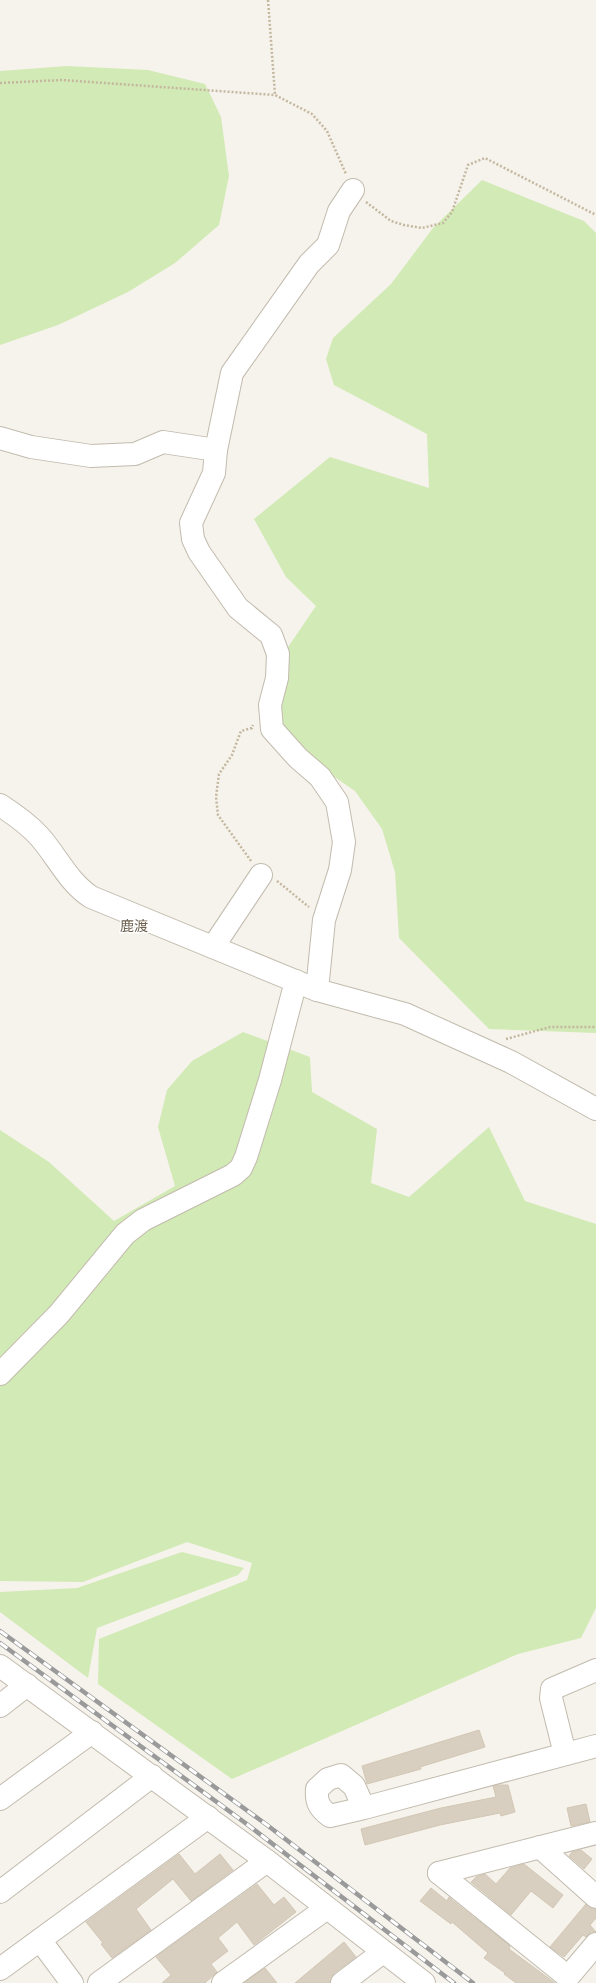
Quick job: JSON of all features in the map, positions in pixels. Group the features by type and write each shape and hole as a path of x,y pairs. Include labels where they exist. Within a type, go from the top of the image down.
{"street":[{"path":"317,990 324,920 340,870 344,842 337,802 320,777 298,758 272,729 270,705 277,678 278,654 271,635 238,608 199,552 194,539 191,523 214,473 216,450 232,373 305,270 328,245 339,211 353,190"},
{"path":"0,438 31,447 91,456 135,454 163,442 216,450"},
{"path":"0,805 18,817 39,836 79,889 91,897 317,990 405,1014 511,1062 596,1109"},
{"path":"213,947 261,875"},
{"path":"0,1374 59,1314 125,1234 143,1220 233,1175 241,1168 246,1157 270,1080 296,981"},
{"path":"0,1666 267,1861 424,1983"},
{"path":"566,1754 551,1698 552,1689 596,1670"},
{"path":"0,1706 27,1685"},
{"path":"0,1799 92,1732"},
{"path":"364,1808 596,1746"},
{"path":"0,1892 152,1776"},
{"path":"0,1969 208,1817"},
{"path":"596,1833 439,1873 568,1977 596,1944"},
{"path":"540,1847 596,1897"},
{"path":"99,1983 267,1861"},
{"path":"223,1983 327,1908"},
{"path":"40,1940 72,1983"},
{"path":"342,1983 383,1952"}],"path":[{"path":"268,0 275,95"},
{"path":"0,83 62,80 275,95 312,114 327,131 353,190 391,221 422,228 443,223 452,212 468,165 485,158 596,215"},
{"path":"253,722 252,728 241,730 232,755 219,774 216,796 218,815 261,875 266,875 281,884 324,920"},
{"path":"480,1049 550,1027 596,1027"}],"green space":[{"path":"67,66 148,70 205,84 221,117 229,176 219,225 175,263 128,292 58,325 0,345 0,71"},
{"path":"482,180 584,221 596,233 596,1033 489,1029 399,938 395,872 382,829 355,791 298,752 261,711 269,675 316,606 286,577 254,519 330,457 429,488 427,434 334,385 326,359 333,338 391,284 433,228"},
{"path":"243,1032 310,1057 312,1092 377,1129 371,1183 409,1197 489,1127 525,1201 596,1224 596,1608 581,1638 518,1654 232,1779 98,1684 99,1639 247,1580 252,1563 187,1542 83,1582 0,1581 0,1130 49,1162 114,1221 175,1186 158,1127 167,1090 192,1061"},
{"path":"182,1552 244,1568 238,1575 97,1628 88,1678 0,1612 0,1592 77,1588"}],"building":[{"path":"479,1730 485,1747 420,1767 421,1769 367,1784 362,1766"},
{"path":"508,1785 515,1812 501,1816 500,1813 440,1825 365,1845 361,1829 441,1808 496,1797 493,1786"},
{"path":"586,1804 590,1822 571,1826 567,1808"},
{"path":"581,1850 592,1859 584,1869 569,1856 572,1852"},
{"path":"179,1854 195,1874 220,1854 233,1870 191,1901 173,1879 136,1909 151,1930 112,1958 101,1944 103,1943 86,1922"},
{"path":"524,1864 563,1895 553,1908 531,1891 511,1915 471,1882 476,1877 485,1874 496,1884 510,1868"},
{"path":"257,1884 274,1905 284,1897 296,1912 254,1945 237,1922 218,1938 228,1951 211,1964 217,1972 205,1983 162,1983 171,1975 156,1957"},
{"path":"431,1888 447,1901 449,1897 510,1946 509,1949 555,1983 516,1983 504,1974 505,1973 484,1958 488,1953 452,1922 451,1924 420,1901"},
{"path":"586,1904 596,1909 596,1918 590,1925 596,1932 591,1932 586,1937 583,1935 564,1957 550,1947"},
{"path":"344,1942 356,1957 334,1973 330,1983 295,1983"},
{"path":"265,1968 277,1983 244,1983"}],"railway":[{"path":"0,1631 267,1825 473,1983"},
{"path":"0,1643 244,1822 454,1983"}],"district":[{"name":"鹿渡","path":"134,926"}]}
